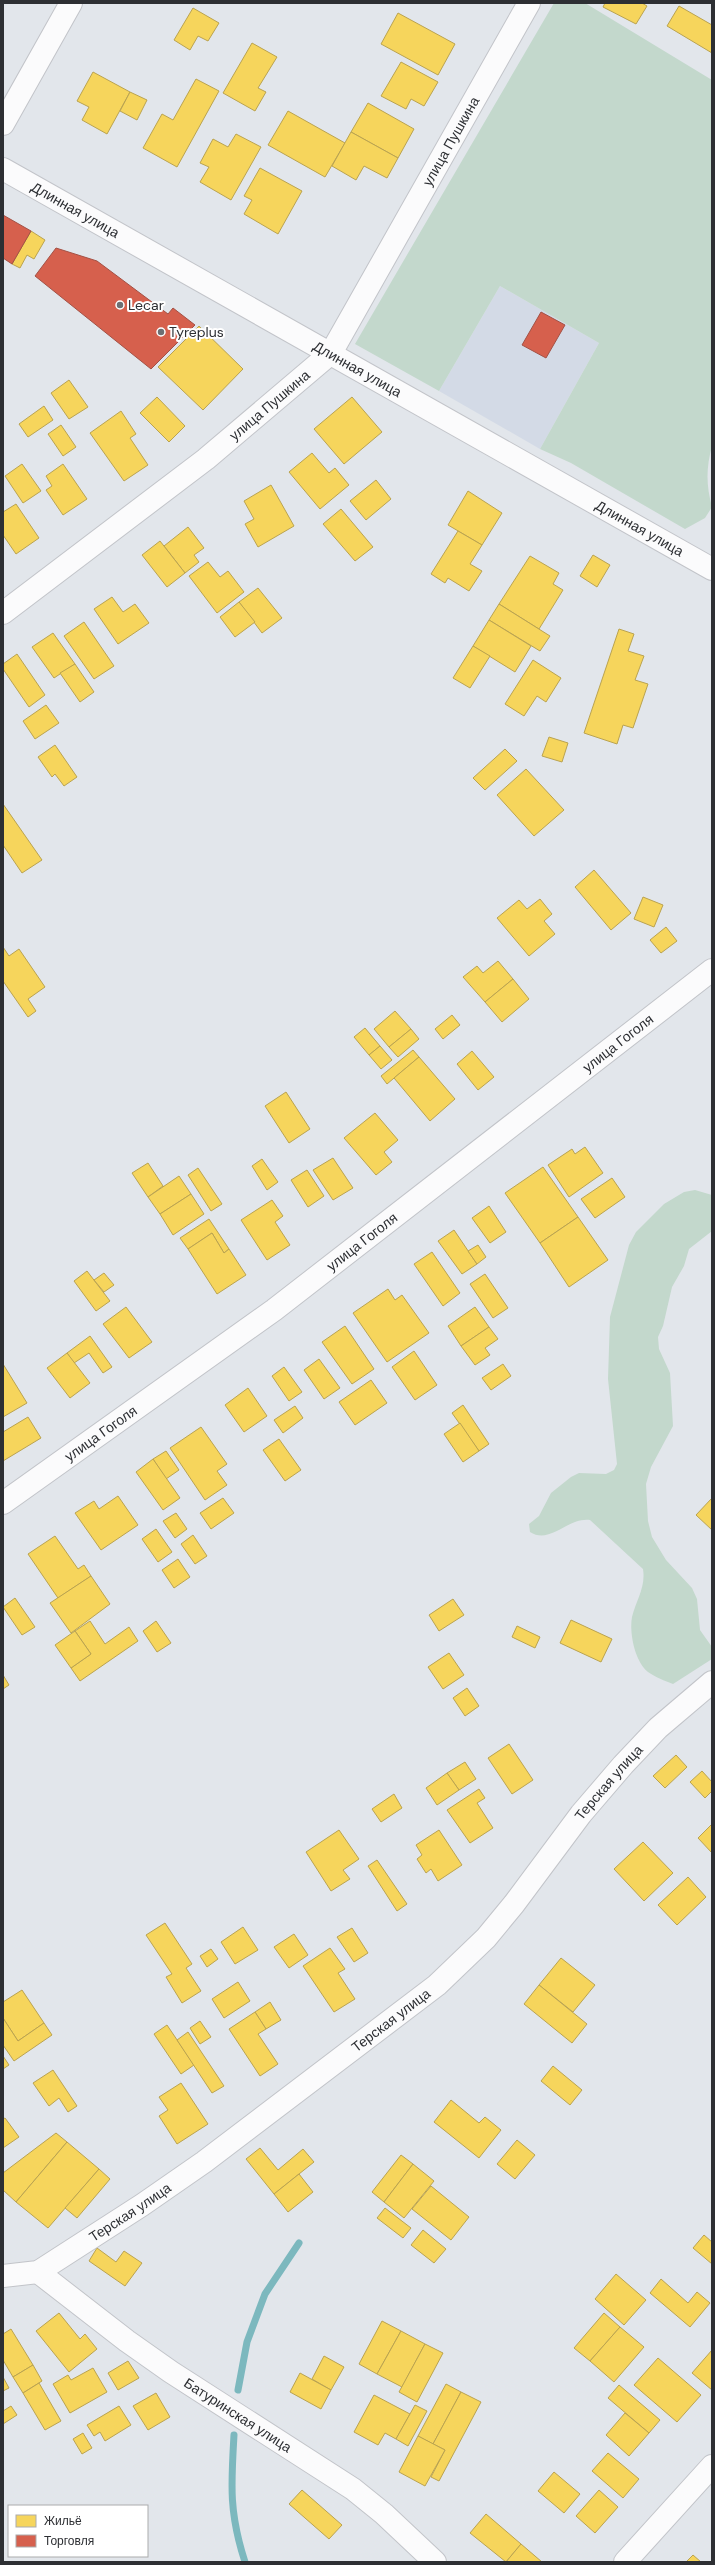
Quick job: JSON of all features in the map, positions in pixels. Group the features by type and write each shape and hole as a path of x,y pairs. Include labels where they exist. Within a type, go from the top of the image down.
{"street":[{"path":"3,124 71,3"},
{"name":"улица Пушкина","path":"3,613 206,459 331,353 528,3"},
{"name":"Длинная улица","path":"3,169 712,569"},
{"name":"улица Гоголя","path":"3,1503 274,1310 712,970"},
{"name":"Терская улица","path":"3,2276 38,2272 96,2236 204,2162 437,1985 486,1938 514,1904 581,1814 623,1765 658,1728 712,1682"},
{"name":"Батуринская улица","path":"38,2272 127,2341 171,2372 353,2489 384,2514 435,2562"},
{"path":"625,2562 712,2466"}],"shaded area":[{"path":"500,286 599,343 540,449 439,391"}],"green space":[{"path":"554,3 585,3 712,80 712,446 708,476 712,507 705,518 685,529 571,463 540,449 599,343 500,286 439,391 355,344"},
{"path":"695,1190 712,1195 712,1231 689,1249 684,1266 672,1287 663,1326 658,1337 659,1349 670,1373 673,1426 651,1467 646,1484 648,1521 652,1537 666,1560 692,1588 697,1599 700,1630 712,1647 712,1659 673,1684 648,1672 643,1667 634,1647 631,1624 642,1588 644,1576 643,1569 590,1520 574,1522 545,1535 537,1535 530,1532 529,1524 539,1516 551,1493 571,1477 579,1473 606,1474 614,1470 617,1464 608,1379 610,1317 629,1245 636,1232 664,1204 684,1192"}],"building: Жильё":[{"path":"605,3 642,3 647,6 636,24 603,7"},
{"path":"679,6 712,25 712,53 667,26"},
{"path":"193,8 219,23 208,41 198,36 190,50 174,40"},
{"path":"398,13 455,44 438,75 381,44"},
{"path":"252,43 277,57 258,88 266,92 255,111 223,93"},
{"path":"401,62 438,82 424,106 411,99 406,109 381,96"},
{"path":"93,72 130,92 107,134 82,120 89,107 77,101"},
{"path":"196,79 219,91 177,167 143,148 162,114 173,120"},
{"path":"130,92 147,100 137,120 120,111"},
{"path":"368,103 414,129 398,158 351,132"},
{"path":"288,111 345,143 325,177 268,145"},
{"path":"351,132 398,158 387,178 364,166 356,180 332,166"},
{"path":"236,134 261,147 231,200 200,182 209,167 200,163 213,139 228,147"},
{"path":"260,168 302,191 278,234 244,214 252,200 244,196"},
{"path":"31,231 45,240 34,259 27,255 20,268 12,264"},
{"path":"199,326 243,369 203,410 158,367"},
{"path":"69,380 88,407 69,419 51,393"},
{"path":"157,397 185,426 169,442 140,413"},
{"path":"352,397 382,432 344,464 314,429"},
{"path":"44,406 53,420 28,437 19,424"},
{"path":"121,411 136,434 130,438 148,465 124,481 90,433"},
{"path":"61,425 76,447 63,456 48,434"},
{"path":"312,453 329,473 335,468 349,485 320,509 289,472"},
{"path":"22,464 41,491 23,503 5,476"},
{"path":"63,464 87,499 63,515 46,490 52,486 46,476"},
{"path":"376,480 391,499 366,520 350,501"},
{"path":"271,485 294,526 258,547 245,524 254,519 244,501"},
{"path":"468,491 502,513 482,545 448,525"},
{"path":"16,504 39,538 16,554 3,535 3,512"},
{"path":"341,509 373,547 355,561 323,524"},
{"path":"188,527 204,548 194,555 199,562 185,573 164,546"},
{"path":"458,531 482,545 470,564 482,571 469,591 448,578 445,583 431,574"},
{"path":"160,541 185,573 167,587 142,555"},
{"path":"593,555 610,565 597,587 580,576"},
{"path":"530,556 559,573 553,584 563,590 539,629 499,604"},
{"path":"208,562 220,577 228,571 244,592 217,613 189,576"},
{"path":"258,588 282,618 262,633 239,602"},
{"path":"112,597 123,612 135,604 149,623 118,644 94,609"},
{"path":"239,602 255,622 235,637 220,617"},
{"path":"499,604 550,636 540,651 489,620"},
{"path":"489,620 531,646 515,672 473,646"},
{"path":"84,622 114,666 94,679 64,636"},
{"path":"619,629 634,634 628,651 644,656 635,680 648,684 633,728 623,725 617,744 584,733"},
{"path":"53,633 75,664 54,678 32,647"},
{"path":"473,646 490,656 470,688 453,678"},
{"path":"17,654 45,695 29,707 3,669 3,664"},
{"path":"533,660 561,678 546,702 537,696 524,716 505,704"},
{"path":"75,664 94,692 80,702 60,673"},
{"path":"46,705 59,723 35,739 23,721"},
{"path":"549,737 568,743 562,762 542,756"},
{"path":"55,745 77,777 64,786 55,774 52,777 38,757"},
{"path":"505,749 517,761 485,790 473,778"},
{"path":"526,769 564,810 534,836 497,795"},
{"path":"3,804 42,860 22,873 3,845"},
{"path":"594,870 631,913 611,930 575,887"},
{"path":"643,897 663,905 654,927 634,919"},
{"path":"540,899 552,914 544,921 555,934 529,956 497,918 519,900 527,909"},
{"path":"666,927 677,941 661,953 650,940"},
{"path":"3,947 9,956 19,949 45,987 28,999 36,1011 28,1017 3,981"},
{"path":"498,961 513,979 485,1002 463,977 477,966 483,973"},
{"path":"513,979 529,999 502,1022 485,1002"},
{"path":"395,1011 411,1029 389,1047 374,1029"},
{"path":"452,1015 460,1025 443,1039 435,1029"},
{"path":"365,1028 380,1046 369,1055 354,1037"},
{"path":"411,1029 419,1039 398,1057 389,1047"},
{"path":"380,1046 392,1060 381,1069 369,1055"},
{"path":"413,1050 419,1057 387,1084 381,1076"},
{"path":"472,1051 494,1077 478,1090 457,1064"},
{"path":"419,1057 455,1099 430,1121 394,1078"},
{"path":"286,1092 310,1129 289,1143 265,1106"},
{"path":"375,1113 398,1140 384,1152 392,1162 376,1175 344,1138"},
{"path":"585,1147 603,1173 569,1197 548,1165 572,1149 575,1154"},
{"path":"333,1158 353,1188 333,1200 313,1170"},
{"path":"262,1159 278,1182 267,1190 252,1166"},
{"path":"148,1163 163,1186 148,1197 132,1173"},
{"path":"543,1167 578,1217 540,1243 505,1193"},
{"path":"198,1168 222,1204 211,1211 188,1175"},
{"path":"307,1170 324,1196 308,1207 291,1180"},
{"path":"179,1176 191,1194 160,1214 148,1197"},
{"path":"612,1178 625,1197 595,1218 581,1199"},
{"path":"191,1194 204,1214 173,1235 160,1214"},
{"path":"272,1200 283,1216 275,1222 290,1245 267,1260 241,1220"},
{"path":"489,1206 506,1232 490,1243 472,1218"},
{"path":"578,1217 608,1260 569,1287 540,1243"},
{"path":"209,1219 229,1249 224,1253 212,1233 188,1249 180,1238"},
{"path":"454,1230 477,1264 462,1274 438,1241"},
{"path":"212,1233 224,1253 229,1249 246,1275 217,1294 188,1249"},
{"path":"478,1245 486,1257 477,1264 468,1251"},
{"path":"432,1252 460,1293 443,1306 414,1264"},
{"path":"87,1271 110,1301 96,1311 74,1281"},
{"path":"104,1273 114,1285 104,1292 94,1280"},
{"path":"485,1274 508,1308 493,1318 470,1284"},
{"path":"388,1289 395,1300 402,1295 429,1333 387,1362 353,1313"},
{"path":"126,1307 152,1342 129,1358 103,1324"},
{"path":"475,1307 489,1327 461,1346 448,1326"},
{"path":"345,1326 374,1369 352,1384 322,1342"},
{"path":"489,1327 498,1339 485,1348 490,1355 475,1365 461,1346"},
{"path":"90,1336 112,1367 103,1373 89,1353 74,1363 67,1353"},
{"path":"414,1351 437,1385 415,1400 392,1367"},
{"path":"67,1353 90,1383 70,1398 47,1368"},
{"path":"319,1359 340,1388 324,1399 304,1370"},
{"path":"3,1364 27,1403 3,1417"},
{"path":"503,1364 511,1376 491,1390 482,1378"},
{"path":"284,1367 302,1392 289,1401 272,1376"},
{"path":"371,1380 387,1403 355,1425 339,1402"},
{"path":"248,1388 267,1416 244,1432 225,1405"},
{"path":"463,1405 489,1444 479,1451 452,1413"},
{"path":"295,1406 303,1418 283,1433 274,1420"},
{"path":"28,1417 41,1438 3,1461 3,1432"},
{"path":"460,1423 479,1451 463,1462 444,1434"},
{"path":"201,1427 227,1464 217,1471 227,1485 205,1500 170,1448"},
{"path":"279,1439 301,1470 285,1481 263,1450"},
{"path":"166,1451 179,1470 166,1479 153,1459"},
{"path":"153,1459 180,1498 163,1510 136,1472"},
{"path":"118,1496 138,1525 101,1550 75,1513 94,1501 99,1509"},
{"path":"223,1498 234,1513 211,1529 200,1513"},
{"path":"712,1498 712,1530 696,1515"},
{"path":"176,1513 187,1529 175,1538 163,1521"},
{"path":"156,1529 172,1552 158,1562 142,1539"},
{"path":"193,1535 207,1556 195,1564 181,1544"},
{"path":"55,1536 78,1569 84,1565 91,1576 58,1598 28,1554"},
{"path":"178,1559 190,1577 174,1588 162,1570"},
{"path":"91,1576 110,1604 71,1633 50,1603"},
{"path":"15,1598 35,1627 22,1635 3,1607"},
{"path":"453,1599 464,1615 439,1631 429,1615"},
{"path":"571,1620 612,1639 601,1662 560,1643"},
{"path":"90,1621 105,1644 129,1627 138,1641 80,1681 71,1668 91,1654 75,1631"},
{"path":"156,1621 171,1643 157,1652 143,1631"},
{"path":"517,1626 540,1637 535,1648 512,1637"},
{"path":"75,1631 91,1654 71,1668 55,1645"},
{"path":"449,1653 464,1675 443,1689 428,1667"},
{"path":"3,1675 9,1685 3,1689"},
{"path":"467,1688 479,1706 465,1716 453,1698"},
{"path":"509,1744 533,1780 512,1794 488,1758"},
{"path":"676,1755 687,1767 665,1788 653,1776"},
{"path":"465,1762 476,1779 459,1790 447,1773"},
{"path":"702,1771 712,1782 712,1791 705,1798 690,1782"},
{"path":"447,1773 459,1790 437,1805 426,1788"},
{"path":"479,1789 485,1798 477,1803 493,1828 470,1843 447,1810"},
{"path":"394,1794 402,1808 381,1822 372,1809"},
{"path":"712,1824 712,1853 698,1838"},
{"path":"339,1830 359,1859 343,1870 350,1879 331,1891 306,1852"},
{"path":"439,1830 462,1865 438,1881 431,1869 426,1873 417,1859 422,1855 416,1845"},
{"path":"643,1842 673,1873 644,1901 614,1869"},
{"path":"377,1860 407,1904 397,1911 368,1866"},
{"path":"688,1877 706,1897 677,1925 658,1905"},
{"path":"165,1923 192,1964 186,1968 201,1991 182,2003 166,1977 172,1974 146,1935"},
{"path":"243,1927 258,1950 235,1964 221,1942"},
{"path":"352,1928 368,1953 354,1962 337,1937"},
{"path":"294,1934 308,1955 289,1968 274,1947"},
{"path":"330,1948 345,1969 338,1973 355,1999 334,2012 303,1966"},
{"path":"211,1949 218,1959 207,1967 200,1956"},
{"path":"561,1958 595,1985 573,2012 539,1985"},
{"path":"238,1982 250,2001 224,2018 212,1999"},
{"path":"539,1985 587,2024 572,2043 524,2004"},
{"path":"22,1990 44,2023 18,2041 3,2018 3,2002"},
{"path":"270,2002 281,2020 266,2029 255,2012"},
{"path":"255,2012 266,2029 258,2034 278,2064 260,2076 229,2029"},
{"path":"3,2018 18,2041 44,2023 52,2035 14,2061 3,2045"},
{"path":"200,2021 211,2037 200,2044 190,2028"},
{"path":"167,2025 194,2065 181,2074 154,2034"},
{"path":"188,2032 224,2086 212,2093 177,2040"},
{"path":"3,2056 9,2065 3,2069"},
{"path":"553,2066 582,2090 570,2105 541,2081"},
{"path":"53,2070 77,2106 68,2112 59,2098 49,2106 33,2083"},
{"path":"181,2083 208,2124 177,2144 159,2116 168,2110 159,2097"},
{"path":"451,2100 479,2123 485,2117 501,2130 479,2158 434,2122"},
{"path":"5,2118 19,2137 3,2148 3,2119"},
{"path":"56,2133 67,2142 16,2202 3,2190 3,2173"},
{"path":"517,2140 535,2155 515,2179 497,2164"},
{"path":"67,2142 99,2169 48,2228 16,2202"},
{"path":"260,2148 278,2170 303,2149 314,2162 274,2194 246,2159"},
{"path":"401,2155 413,2164 384,2202 372,2192"},
{"path":"413,2164 434,2181 404,2218 384,2202"},
{"path":"99,2169 110,2179 77,2218 65,2208"},
{"path":"299,2174 313,2192 288,2212 274,2194"},
{"path":"431,2186 469,2217 451,2240 412,2209"},
{"path":"385,2208 411,2228 403,2238 377,2218"},
{"path":"423,2230 446,2249 434,2263 411,2245"},
{"path":"704,2235 712,2242 712,2264 693,2248"},
{"path":"97,2248 116,2262 124,2251 142,2263 125,2286 89,2261"},
{"path":"616,2274 646,2300 624,2325 595,2299"},
{"path":"661,2279 688,2303 697,2292 710,2303 690,2327 650,2293"},
{"path":"59,2313 80,2339 85,2334 97,2349 69,2372 36,2331"},
{"path":"604,2313 620,2327 590,2361 574,2348"},
{"path":"382,2321 401,2331 377,2374 359,2364"},
{"path":"620,2327 644,2347 614,2382 590,2361"},
{"path":"11,2329 33,2365 13,2377 3,2360 3,2334"},
{"path":"401,2331 425,2344 402,2387 377,2374"},
{"path":"425,2344 443,2353 417,2402 399,2392"},
{"path":"712,2350 712,2390 692,2373"},
{"path":"324,2356 344,2367 331,2390 312,2379"},
{"path":"658,2358 701,2395 677,2422 634,2385"},
{"path":"128,2361 139,2378 118,2390 108,2373"},
{"path":"33,2365 42,2381 23,2393 13,2377"},
{"path":"93,2368 107,2392 70,2413 53,2384 68,2375 71,2380"},
{"path":"300,2373 331,2390 321,2409 290,2392"},
{"path":"3,2377 9,2388 3,2391"},
{"path":"39,2383 61,2421 45,2430 23,2393"},
{"path":"446,2384 461,2392 433,2444 418,2436"},
{"path":"619,2385 660,2420 649,2433 608,2398"},
{"path":"461,2392 481,2402 439,2481 431,2477 445,2450 433,2444"},
{"path":"156,2393 170,2417 148,2430 133,2406"},
{"path":"374,2395 410,2414 396,2439 385,2433 378,2445 354,2432"},
{"path":"415,2405 427,2411 408,2446 396,2439"},
{"path":"11,2406 17,2415 3,2424 3,2411"},
{"path":"119,2406 131,2425 105,2441 100,2432 94,2436 87,2425"},
{"path":"625,2413 649,2433 629,2456 606,2435"},
{"path":"83,2433 92,2448 82,2454 73,2439"},
{"path":"418,2436 445,2450 425,2486 399,2472"},
{"path":"608,2453 639,2479 623,2498 592,2471"},
{"path":"554,2472 580,2494 564,2513 538,2491"},
{"path":"302,2490 342,2525 329,2539 289,2504"},
{"path":"599,2490 618,2507 595,2533 576,2516"},
{"path":"486,2514 521,2544 506,2562 470,2533"},
{"path":"521,2544 542,2562 506,2562"},
{"path":"693,2555 701,2562 686,2562"}],"building: Торговля":[{"path":"3,215 31,231 12,264 3,258"},
{"path":"56,248 97,261 168,314 173,308 195,325 151,369 35,276"},
{"path":"541,312 565,325 546,358 522,345"}],"waterway":[{"path":"238,2390 247,2342 265,2294 299,2243"},
{"path":"234,2435 232,2499 236,2529 245,2562"}],"place":[{"name":"Lecar","path":"120,305"},
{"name":"Tyreplus","path":"161,332"}]}
